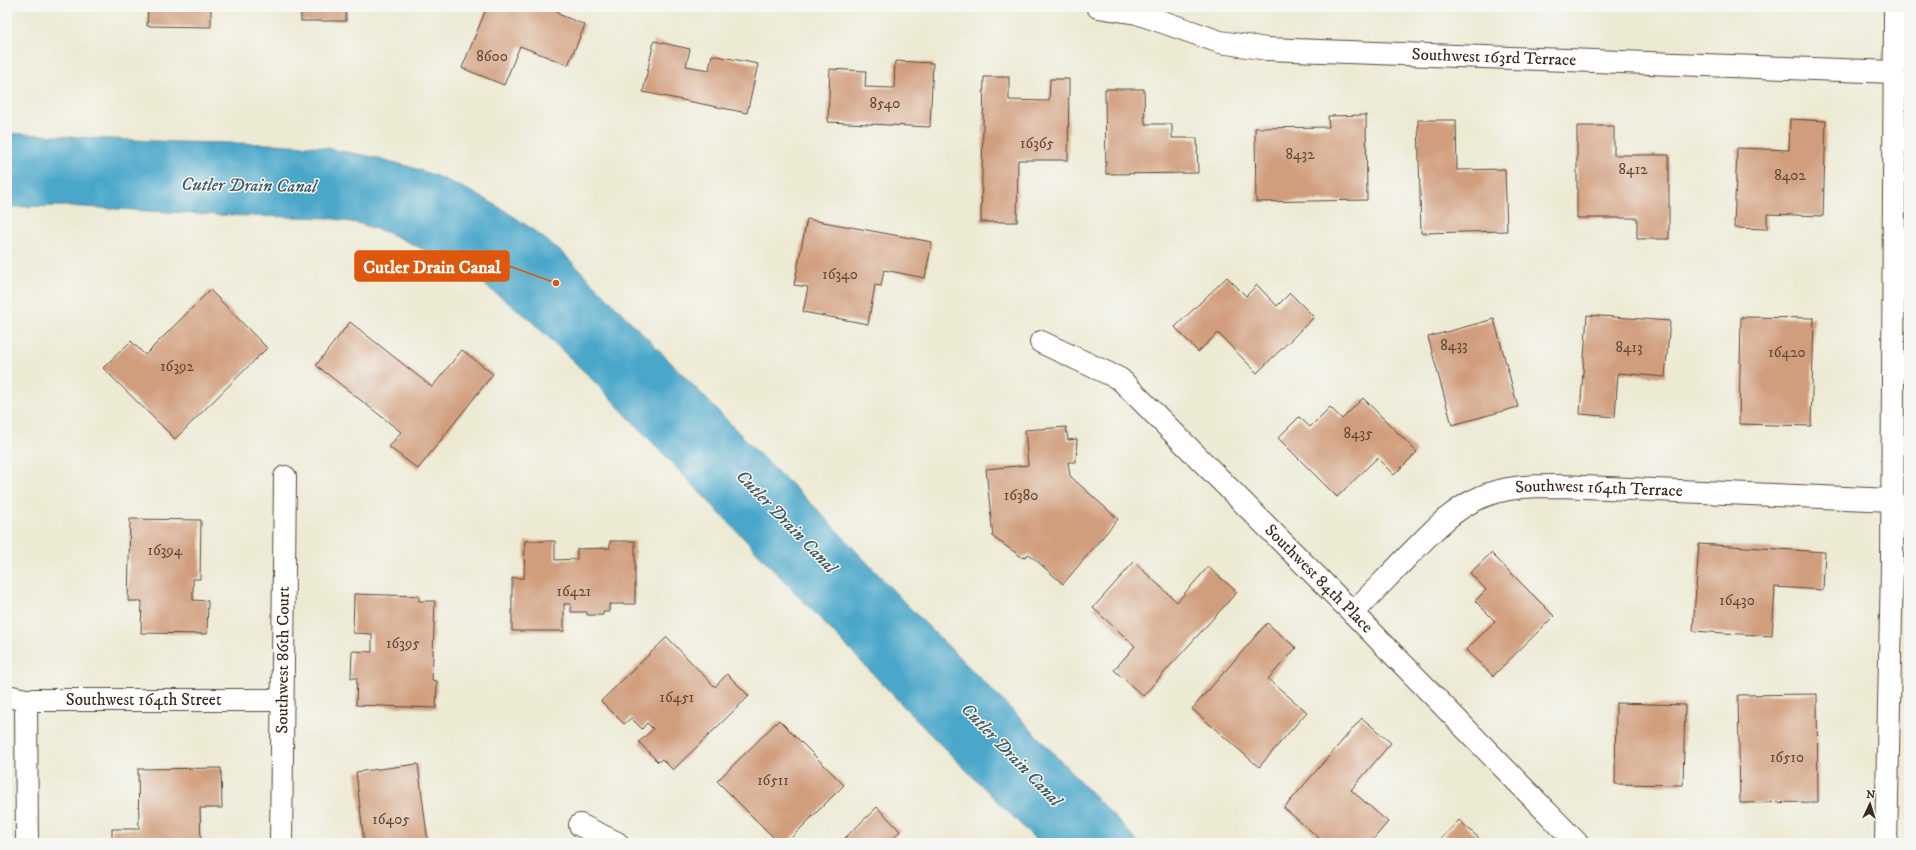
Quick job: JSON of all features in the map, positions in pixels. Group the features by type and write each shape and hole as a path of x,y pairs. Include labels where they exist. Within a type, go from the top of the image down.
{"street":[{"name":"Southwest 163rd Terrace","path":"1098,7 1136,13 1168,15 1220,42 1267,49 1894,72"},
{"path":"1886,843 1901,568 1893,500 1901,177 1894,72 1895,7"},
{"name":"Southwest 84th Place","path":"1041,342 1120,379 1353,613 1577,843"},
{"name":"Southwest 86th Court","path":"281,843 285,477"},
{"name":"Southwest 164th Terrace","path":"1353,613 1435,528 1456,510 1480,498 1509,488 1560,486 1893,500"},
{"path":"16,698 27,843"},
{"name":"Southwest 164th Street","path":"16,698 282,700"},
{"path":"580,825 617,843"}],"water":[{"path":"7,133 157,141 276,144 323,147 379,158 409,167 464,188 491,202 542,236 567,257 766,461 812,504 903,601 1014,712 1139,843 1039,843 932,736 591,378 526,316 462,268 389,233 357,223 329,218 218,215 66,206 7,207"}],"building":[{"path":"148,7 211,7 211,27 147,26"},
{"path":"301,7 346,7 346,21 301,21"},
{"path":"487,7 548,7 559,12 558,14 585,25 568,65 520,46 504,85 462,68"},
{"path":"654,41 690,49 686,66 709,70 712,55 758,64 747,113 643,92"},
{"path":"895,61 933,63 930,127 828,122 830,69 866,71 865,87 894,88"},
{"path":"984,77 1009,77 1009,100 1049,101 1050,79 1069,79 1068,160 1018,160 1017,222 981,222"},
{"path":"1105,89 1144,89 1145,124 1172,124 1172,138 1197,138 1198,173 1106,174"},
{"path":"1366,115 1367,200 1256,202 1255,128 1329,127 1328,116"},
{"path":"1790,119 1826,121 1823,216 1767,214 1767,229 1734,228 1737,148 1789,150"},
{"path":"1418,120 1456,120 1457,170 1505,169 1507,231 1421,233"},
{"path":"1577,126 1614,126 1614,155 1669,155 1669,239 1637,239 1637,218 1577,218"},
{"path":"807,219 932,242 925,278 884,270 881,286 875,285 868,324 803,312 808,287 794,285"},
{"path":"1227,277 1246,296 1257,285 1277,306 1290,293 1314,317 1257,373 1218,333 1198,352 1175,327"},
{"path":"210,290 267,348 175,439 103,368 131,341 145,355"},
{"path":"1587,315 1670,321 1665,377 1618,373 1615,417 1580,414"},
{"path":"1741,317 1814,318 1811,426 1739,424"},
{"path":"1494,319 1518,407 1452,425 1428,337"},
{"path":"350,322 432,387 462,350 493,374 418,469 389,447 401,432 316,365"},
{"path":"1363,398 1417,452 1394,475 1377,458 1337,497 1278,438 1299,417 1310,427 1330,407 1342,419"},
{"path":"1066,427 1068,440 1077,439 1076,462 1068,462 1070,476 1118,519 1063,584 1029,554 1023,558 993,537 986,469 1028,465 1025,430"},
{"path":"130,519 201,520 200,579 193,579 193,600 208,601 207,634 141,633 142,601 128,601"},
{"path":"525,541 555,541 555,560 577,559 577,549 610,548 610,541 635,541 635,604 609,604 609,612 603,612 603,615 587,615 587,612 571,612 571,604 564,604 564,631 512,631 512,578 524,578"},
{"path":"1699,544 1825,552 1823,590 1775,587 1772,636 1693,631"},
{"path":"1491,553 1554,616 1493,676 1466,650 1495,621 1475,601 1486,590 1470,573"},
{"path":"1134,562 1177,602 1208,567 1237,592 1143,696 1114,670 1135,646 1093,608"},
{"path":"354,594 419,596 419,601 435,601 432,680 437,681 436,708 356,705 357,678 351,678 352,651 372,652 372,634 353,633"},
{"path":"1267,623 1296,648 1268,679 1307,712 1259,767 1192,709"},
{"path":"667,637 715,687 727,674 749,696 673,770 662,759 658,762 639,742 653,729 647,723 642,729 631,718 624,724 601,701"},
{"path":"1817,694 1818,802 1740,803 1738,695"},
{"path":"1616,703 1685,705 1683,785 1615,784"},
{"path":"1362,718 1391,743 1351,790 1388,822 1370,843 1325,843 1284,808"},
{"path":"779,720 844,785 786,843 779,843 717,781"},
{"path":"418,764 428,843 364,843 356,772"},
{"path":"221,768 222,808 200,808 201,843 112,843 112,829 139,829 138,769"},
{"path":"877,807 900,831 889,843 840,843"},
{"path":"1459,820 1480,839 1476,843 1437,843"}],"place":[{"name":"Cutler Drain Canal","path":"556,283"}]}
